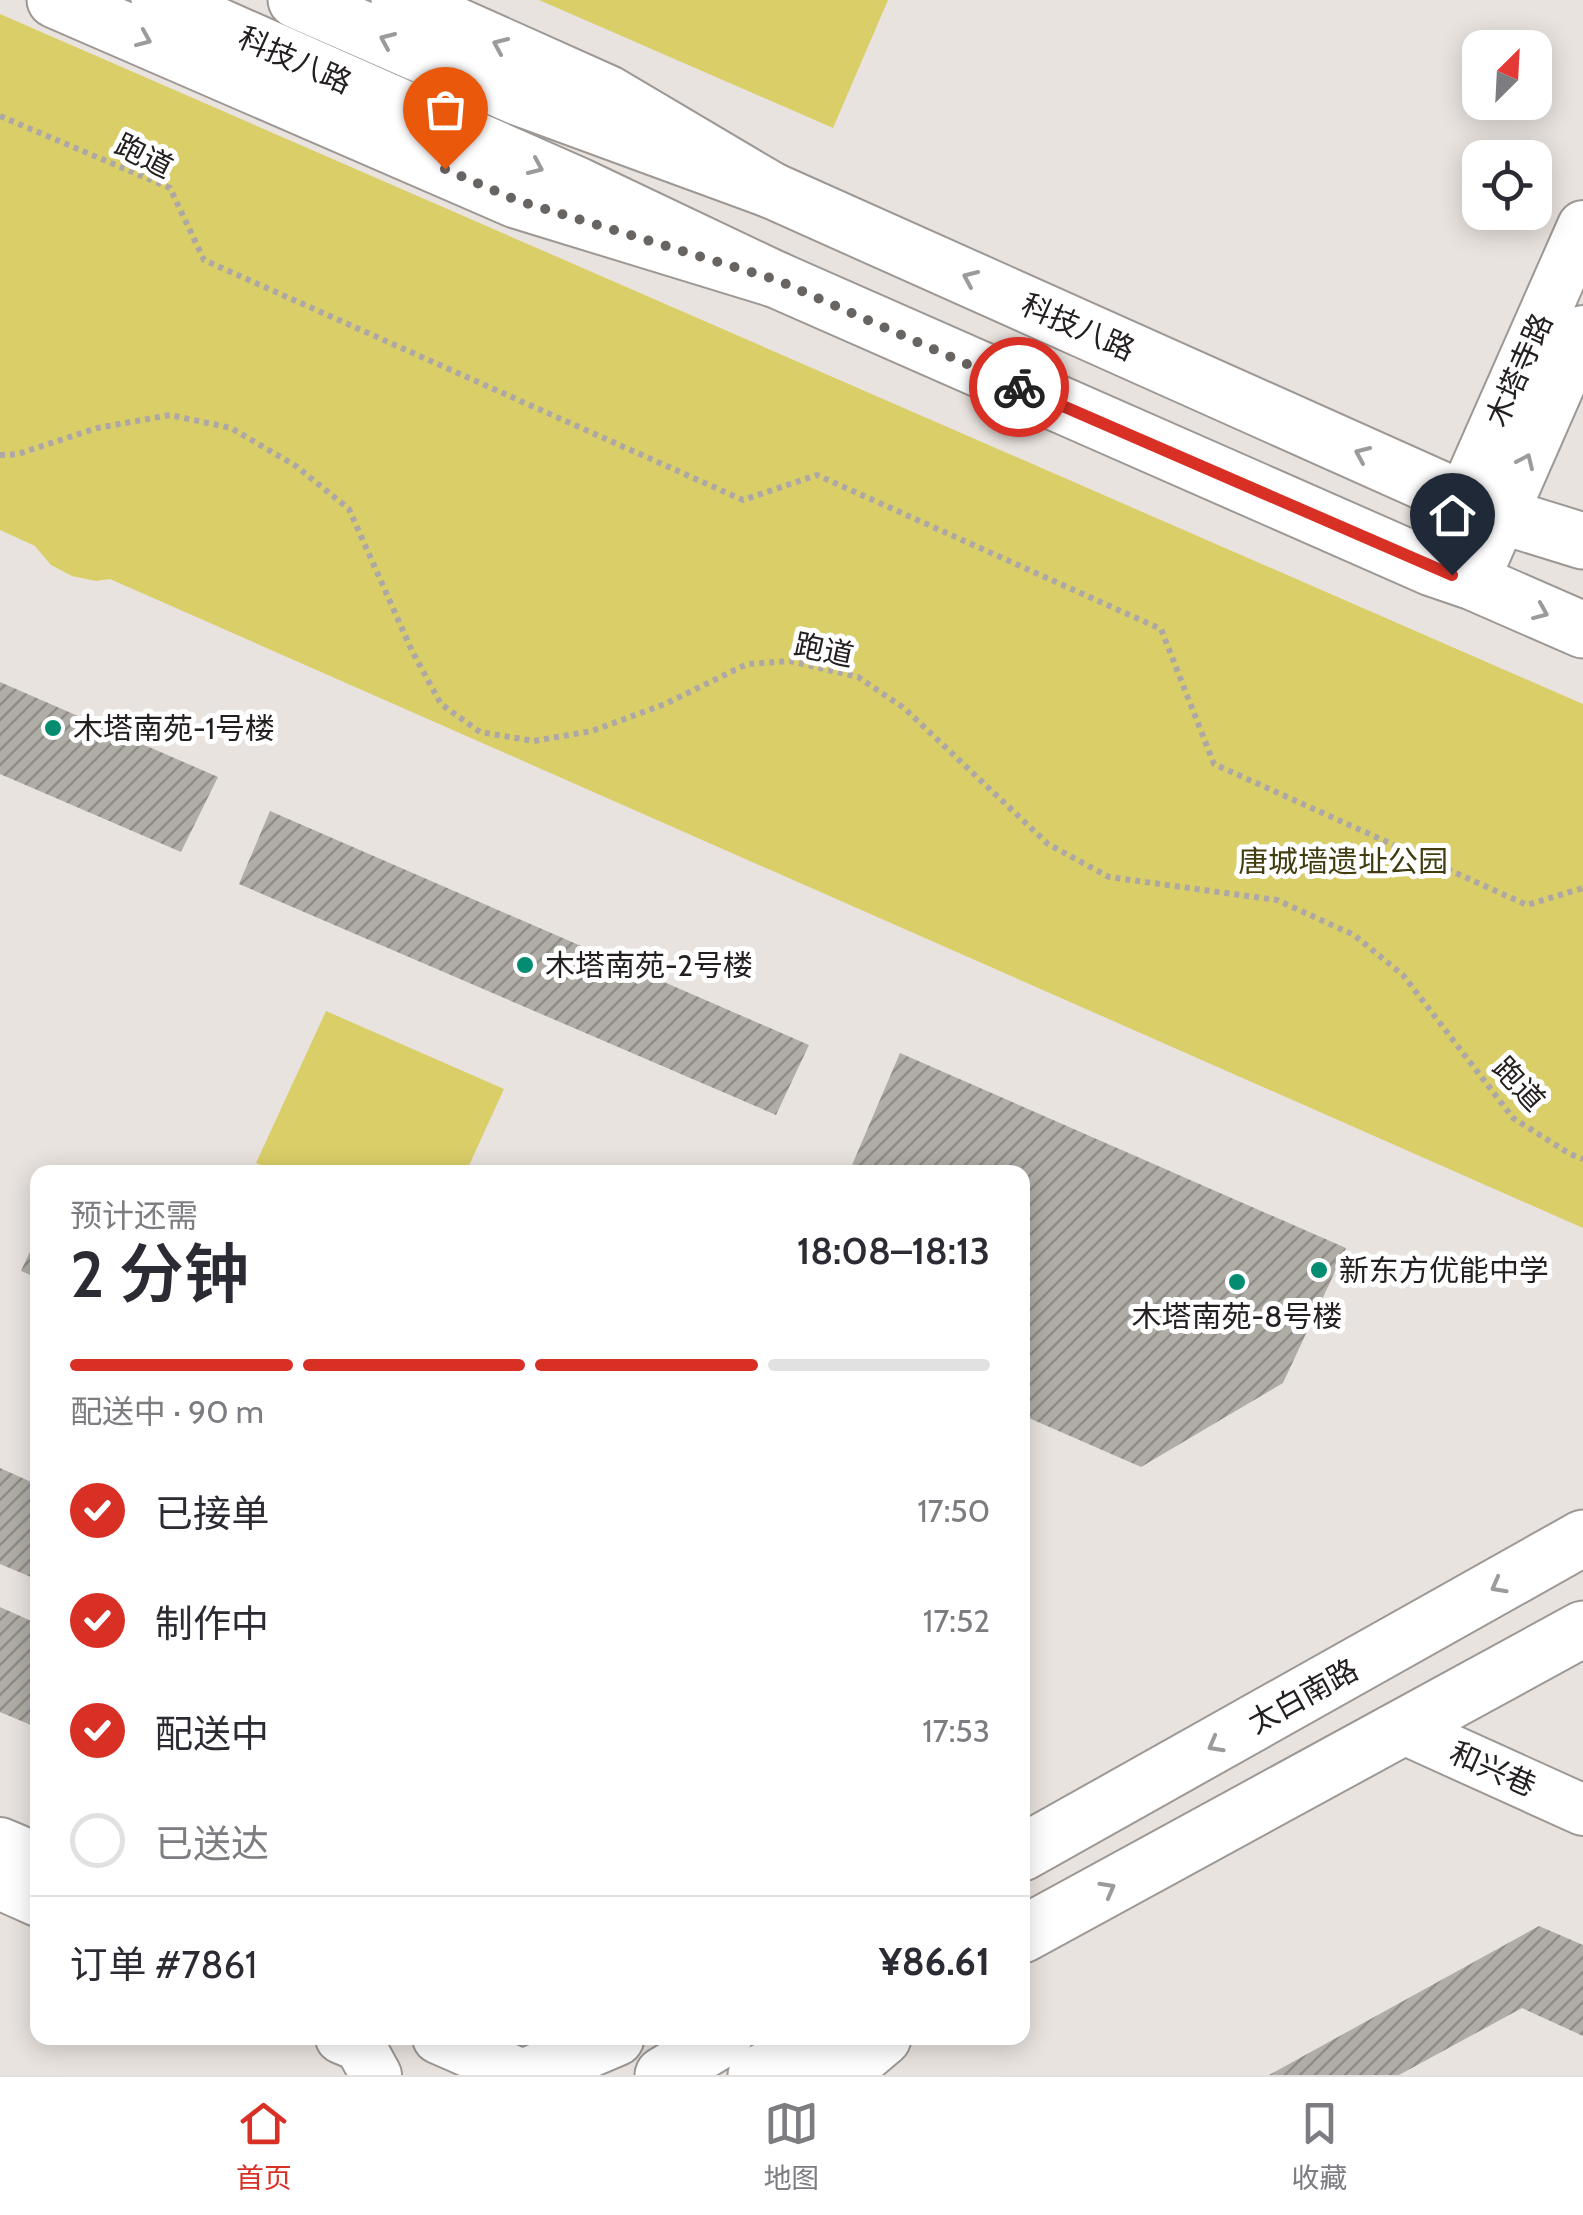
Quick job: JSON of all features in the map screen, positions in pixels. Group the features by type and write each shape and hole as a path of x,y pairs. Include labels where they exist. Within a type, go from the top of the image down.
{"main road":[{"path":"55,0 516,200 777,280"},
{"name":"科技八路","path":"159,0 580,186 777,280 1583,630"},
{"name":"科技八路","path":"296,0 520,98 771,190 1482,507 1583,540"},
{"path":"399,0 607,93 771,190"},
{"name":"太白南路","path":"1030,1849 1583,1538"},
{"path":"1030,1931 1583,1630"},
{"path":"526,2075 599,2045"},
{"path":"756,2075 851,2058"}],"street":[{"name":"木塔寺路","path":"1453,575 1482,507 1583,226"},
{"name":"木塔寺路","path":"1482,507 1583,331"},
{"name":"和兴巷","path":"1402,1728 1583,1810"},
{"path":"0,1842 30,1855"},
{"path":"0,1884 30,1897"},
{"path":"358,2045 376,2075"},
{"path":"455,2045 526,2075"}],"path":[{"name":"跑道","path":"0,116 170,188 204,260 743,500 817,475 1161,629 1214,764 1526,905 1583,888"},
{"name":"跑道","path":"0,455 18,454 97,428 170,415 231,428 296,466 349,509 412,651 441,704 480,732 534,741 592,732 665,704 747,664 790,661 858,678 904,708 1048,844 1109,878 1277,900 1354,935 1403,975 1512,1118 1583,1158"}],"green space":[{"path":"539,0 888,0 833,128"},
{"name":"唐城墙遗址公园","path":"0,14 1583,704 1583,1228 110,579 96,581 72,576 51,565 35,546 0,530"},
{"path":"326,1011 504,1089 469,1165 256,1163"}],"building":[{"name":"木塔南苑-1号楼","path":"0,682 218,777 181,852 0,774"},
{"name":"木塔南苑-2号楼","path":"270,811 809,1045 776,1115 239,884"},
{"path":"900,1053 1346,1248 1283,1383 1141,1467 1030,1418 1030,1165 852,1165"},
{"path":"30,1251 30,1275 21,1271"},
{"path":"0,1468 30,1481 30,1577 0,1564"},
{"path":"0,1607 30,1620 30,1725 0,1712"},
{"path":"1539,1926 1583,1945 1583,2036 1522,2008 1399,2075 1269,2075"}],"way so far":[{"path":"445,169 516,200 777,280 1019,387"}],"place":[{"name":"木塔南苑-1号楼","path":"53,728"},
{"name":"木塔南苑-2号楼","path":"525,965"},
{"name":"新东方优能中学","path":"1319,1270"},
{"name":"木塔南苑-8号楼","path":"1237,1282"}],"route":[{"path":"1019,387 1452,575"}]}
